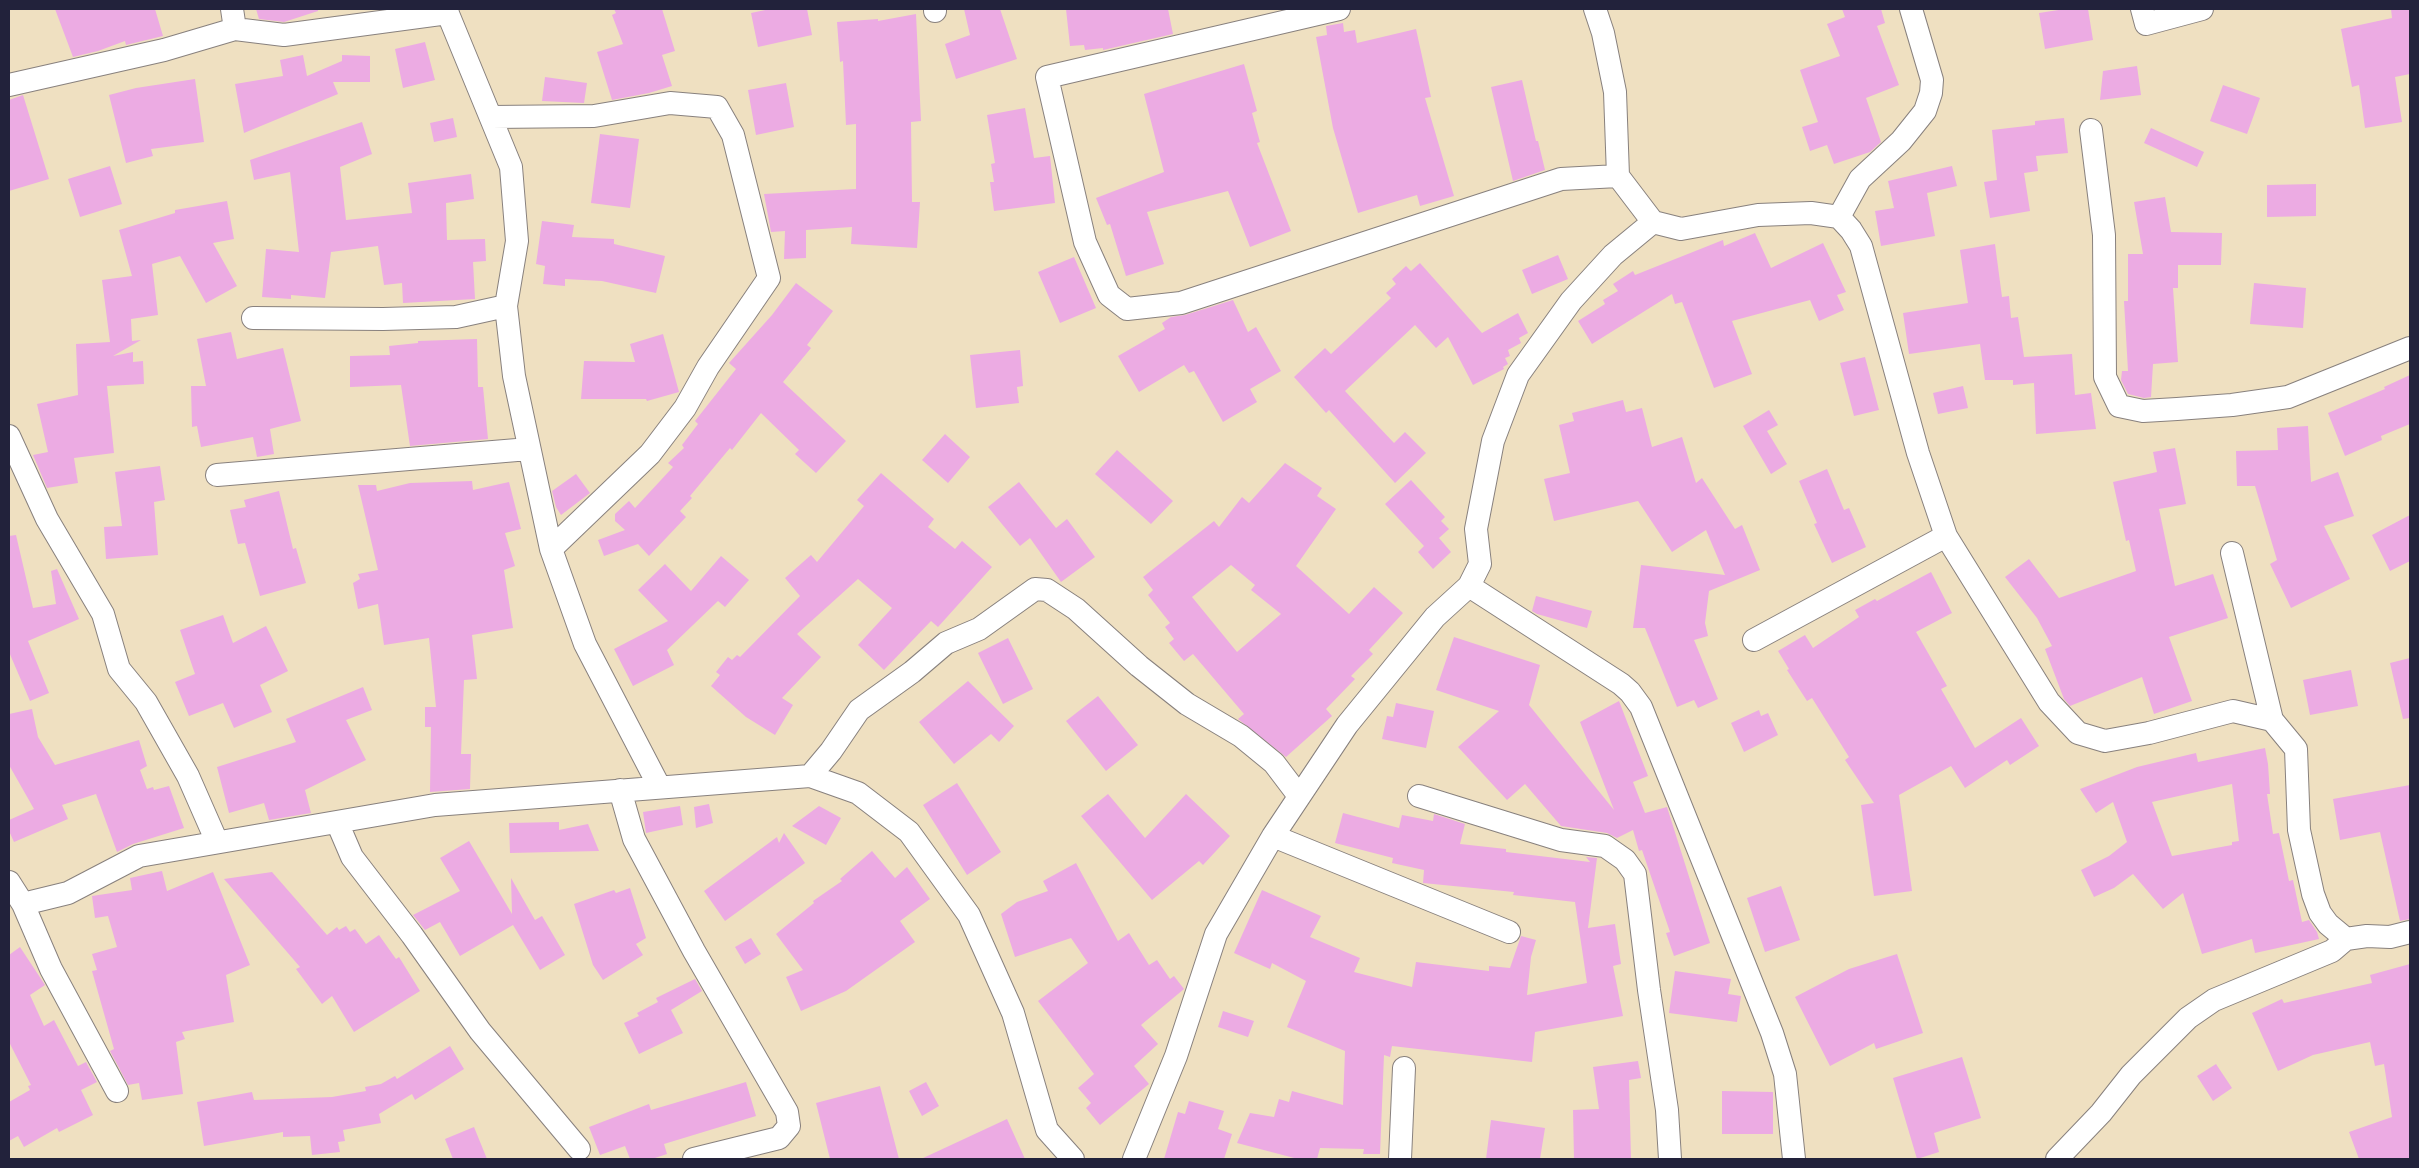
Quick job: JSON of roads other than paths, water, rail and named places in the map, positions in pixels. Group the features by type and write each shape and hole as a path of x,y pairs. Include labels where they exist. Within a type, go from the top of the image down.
{"street":[{"path":"1339,9 1047,77 1085,242 1109,295 1127,309 1181,303 1561,180 1618,176"},
{"path":"1595,9 1603,33 1615,92 1618,176 1653,222 1681,229 1758,215 1811,213 1839,217 1852,230 1861,246 1918,453 1946,536 2049,702 2078,733 2105,740 2149,733 2233,711 2272,720"},
{"path":"1839,217 1860,179 1901,141 1925,111 1931,92 1932,80 1911,9"},
{"path":"2142,9 2146,24 2202,9"},
{"path":"9,85 164,50 233,19 284,35 447,11 510,166 517,241 506,306 514,376 551,549 585,644 659,786"},
{"path":"491,117 594,116 670,103 716,107 733,135 769,278 708,367 685,408 650,454 551,549"},
{"path":"2091,130 2104,235 2105,376 2119,406 2144,411 2232,405 2288,397 2410,348"},
{"path":"1134,1159 1176,1056 1216,934 1273,836 1353,717 1435,617 1469,586 1480,564 1476,529 1493,442 1518,375 1571,301 1613,255 1653,222"},
{"path":"253,318 456,316 506,306"},
{"path":"9,436 47,519 103,614 119,668 146,702 188,776 217,842"},
{"path":"218,475 529,449"},
{"path":"1754,640 1946,536"},
{"path":"2232,553 2272,720 2296,749 2299,830 2314,894 2320,913 2328,924 2346,939"},
{"path":"1469,586 1621,684 1630,692 1641,708 1772,1033 1785,1074 1794,1159"},
{"path":"810,776 831,751 859,710 912,672 946,644 979,629 1035,589 1047,590 1076,609 1139,666 1187,704 1241,736 1274,763 1299,796"},
{"path":"23,904 68,893 139,856 435,805 659,786 810,776 858,793 908,832 969,915 1012,1013 1047,1130 1073,1159"},
{"path":"620,790 634,839 694,951 787,1112 789,1126 779,1138 694,1159"},
{"path":"1419,796 1561,840 1606,846 1625,860 1635,874 1649,990 1667,1110 1670,1159"},
{"path":"337,822 352,857 412,935 480,1031 579,1149"},
{"path":"1273,836 1509,932"},
{"path":"9,882 23,904 51,969 117,1091"},
{"path":"2057,1159 2101,1113 2131,1075 2188,1018 2214,1000 2310,961 2339,946 2346,939 2368,936 2390,937 2410,932"},
{"path":"1400,1159 1404,1068"}]}
